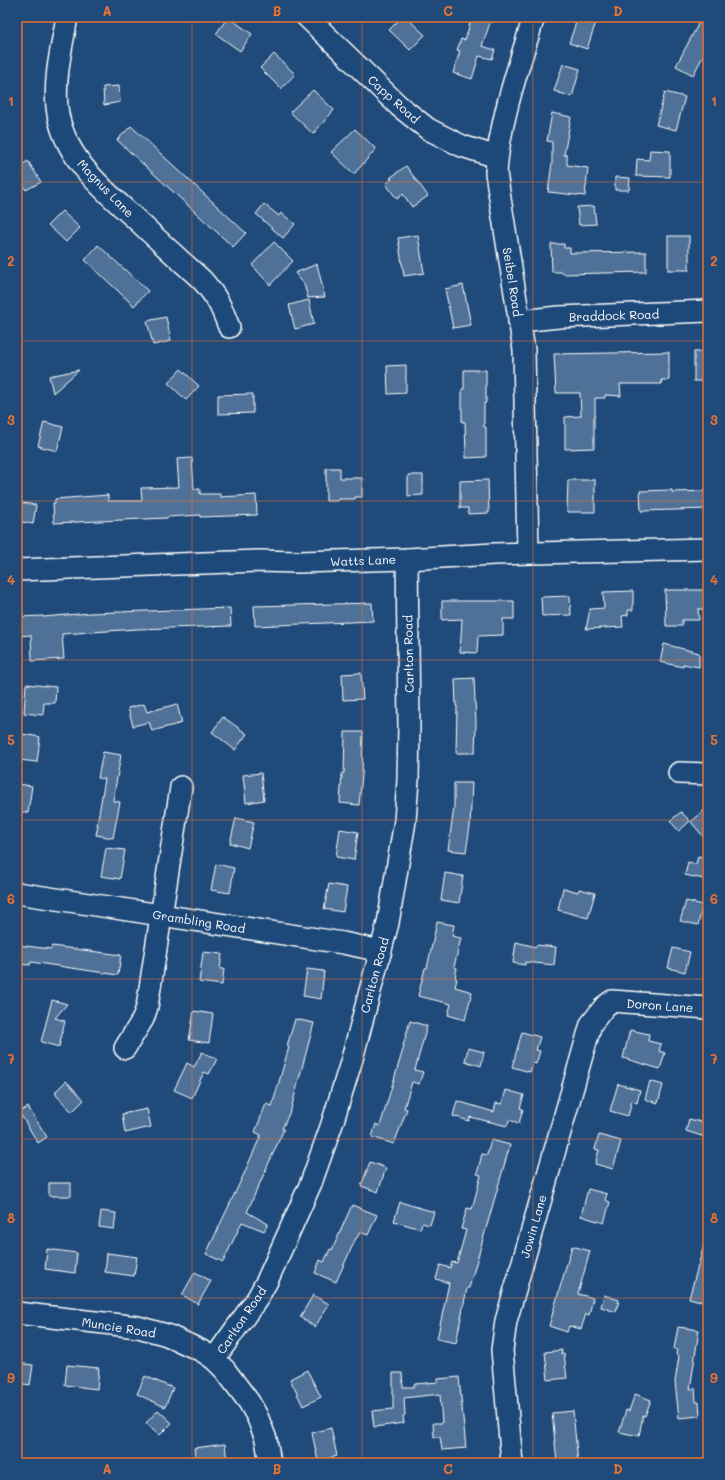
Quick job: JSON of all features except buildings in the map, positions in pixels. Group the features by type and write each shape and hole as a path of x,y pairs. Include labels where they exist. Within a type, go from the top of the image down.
{"street":[{"name":"Magnus Lane","path":"67,17 57,73 56,97 59,120 70,150 87,172 106,192 202,280 213,292 220,304 229,327"},
{"name":"Capp Road","path":"307,17 399,106 428,129 462,146 497,157"},
{"name":"Seibel Road","path":"528,553 524,350 496,173 497,157 512,89 534,17"},
{"name":"Braddock Road","path":"519,321 559,317 708,311"},
{"name":"Watts Lane","path":"17,570 258,561 298,562 407,559 528,553 708,549"},
{"name":"Carlton Road","path":"214,1359 260,1293 311,1182 332,1124 381,951 394,894 405,821 408,780 409,726 407,559"},
{"path":"679,773 708,774"},
{"path":"125,1048 143,1019 147,1006 181,787"},
{"name":"Grambling Road","path":"17,893 344,943 381,951"},
{"name":"Doron Lane","path":"612,1001 708,1008"},
{"name":"Jowin Lane","path":"512,1463 502,1350 506,1321 591,1024 605,1006 612,1001"},
{"name":"Muncie Road","path":"17,1313 138,1327 167,1335 202,1351 214,1359 239,1386 257,1416 266,1439 270,1463"}]}
